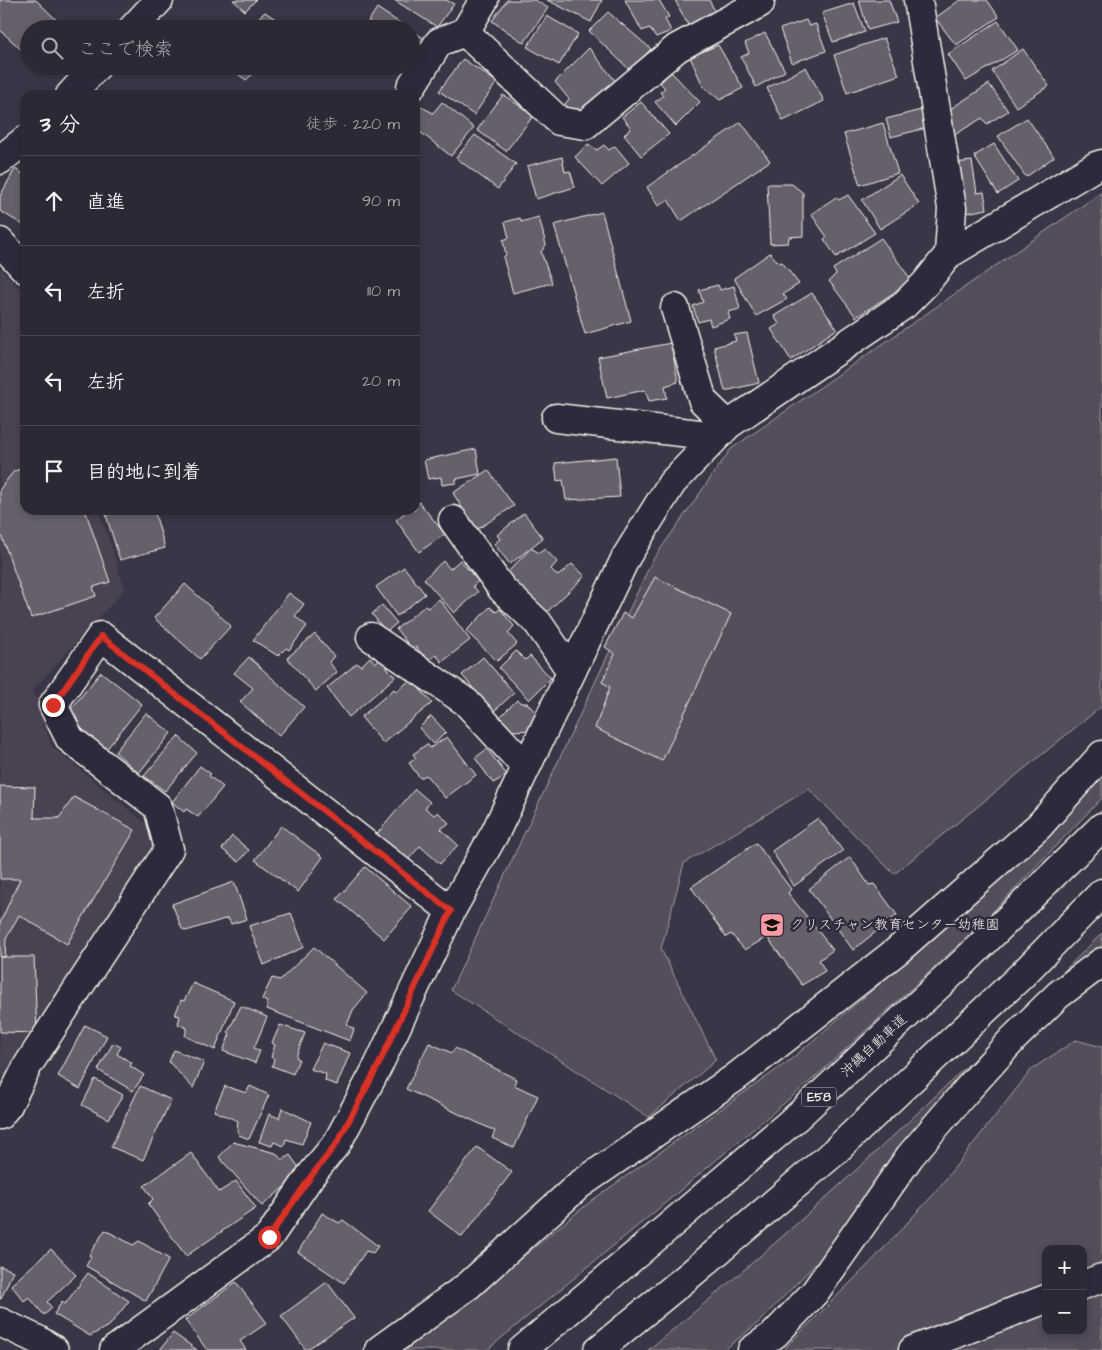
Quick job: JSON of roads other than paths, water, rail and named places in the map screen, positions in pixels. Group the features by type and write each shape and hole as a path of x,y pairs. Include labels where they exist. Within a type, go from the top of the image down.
{"main road":[{"path":"140,20 159,0"},
{"path":"420,73 439,42 464,32 484,0"},
{"path":"464,32 559,121 585,125 677,48 760,3 760,0"},
{"path":"918,0 952,208 949,254"},
{"path":"75,90 89,75"},
{"path":"411,87 418,75"},
{"path":"114,1350 269,1237 337,1143 378,1066 451,911 496,831 626,557 672,483 722,430 904,304 925,284 949,254 1102,164"},
{"path":"0,242 20,264"},
{"path":"675,308 702,400 722,430"},
{"path":"556,418 722,430"},
{"path":"453,520 502,589 538,623 572,671"},
{"path":"0,1116 28,1065 169,849 158,807 70,739 53,705 101,636 451,911"},
{"path":"372,637 466,702 526,767"},
{"path":"379,1350 469,1285 579,1185 736,1077 898,950 1039,826 1102,755"},
{"name":"沖縄自動車道","path":"522,1350 798,1116 966,960 1102,827"},
{"path":"598,1350 692,1274 832,1154 1022,975 1102,893"},
{"path":"752,1350 775,1334 815,1292 910,1156 1013,1039 1058,995 1102,962"},
{"path":"1087,1284 1102,1278"},
{"path":"913,1350 1042,1301"},
{"path":"0,1322 38,1340 54,1350"}],"place":[{"name":"クリスチャン教育センター幼稚園","path":"772,925"}]}
